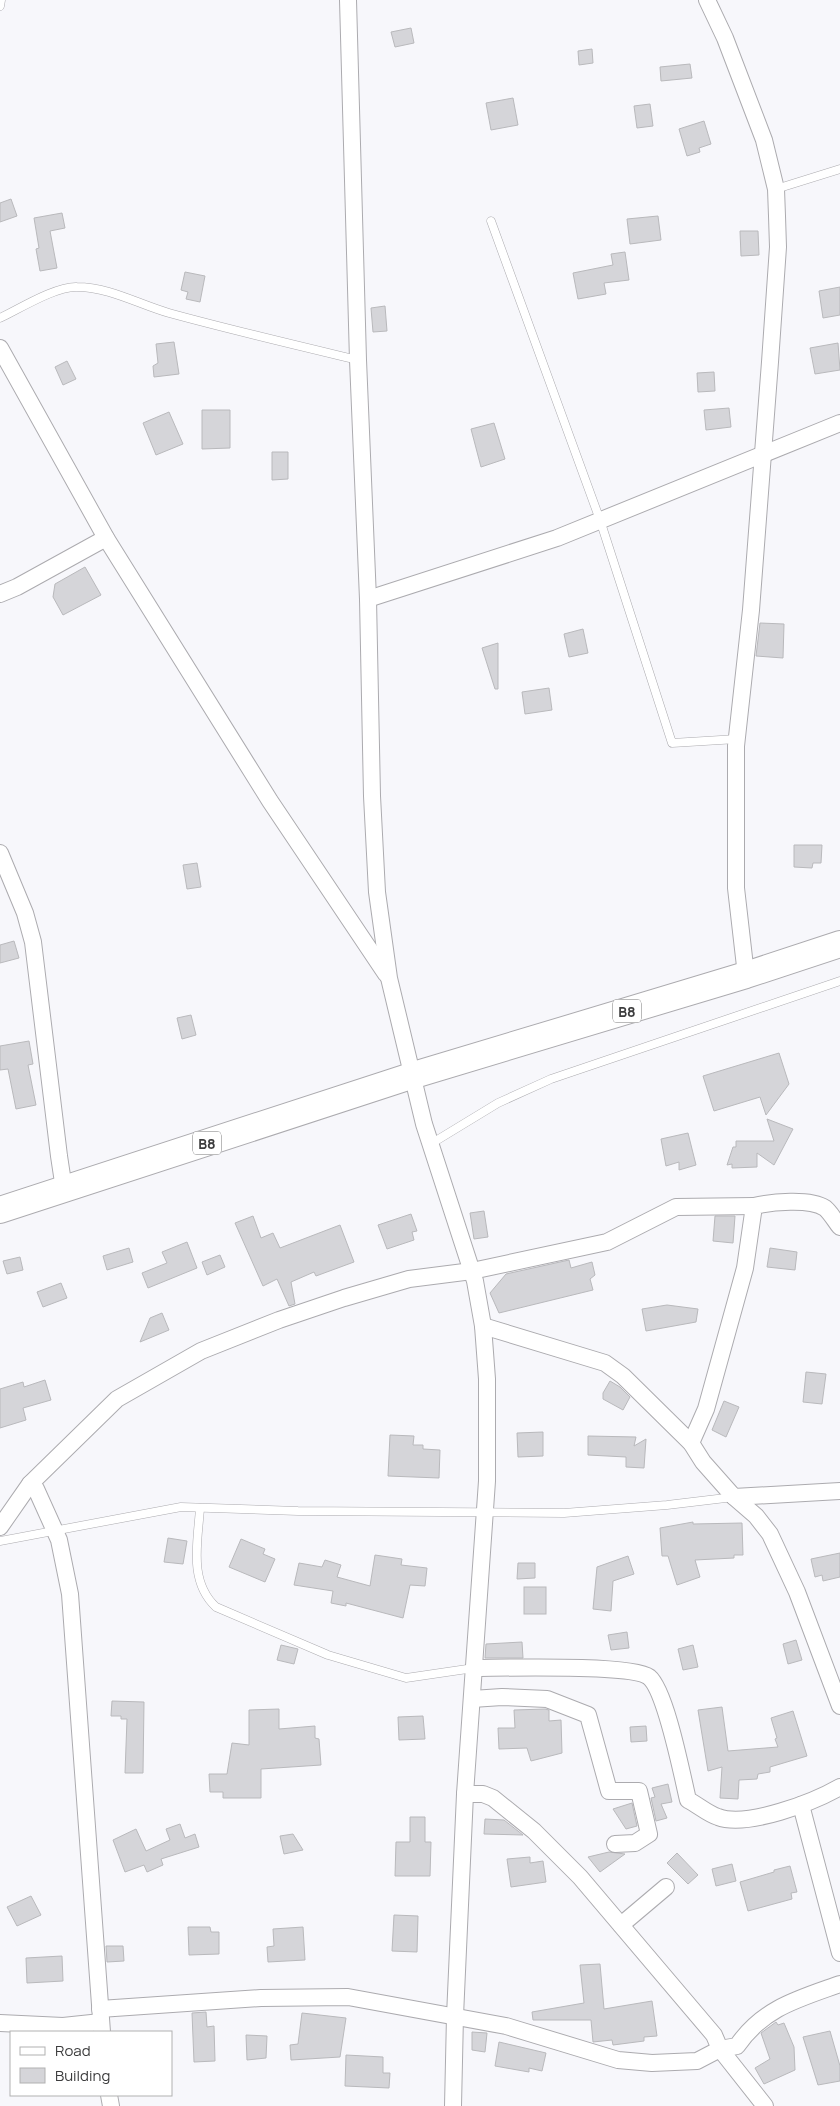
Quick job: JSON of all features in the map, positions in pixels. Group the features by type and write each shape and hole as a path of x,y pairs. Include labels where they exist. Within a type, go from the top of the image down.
{"highway":[{"name":"B8","path":"0,1210 414,1075 746,975 840,944"}],"street":[{"path":"348,0 358,360 368,599 372,805 377,892 389,978 403,1040 414,1075 430,1145 472,1271 483,1326 488,1379 485,1511 465,1794 453,2106"},
{"path":"707,0 725,38 764,140 776,189 778,247 751,610 737,739 736,888 746,975"},
{"path":"0,348 106,538 270,801 389,978"},
{"path":"368,599 557,538 840,423"},
{"path":"0,594 17,587 106,538"},
{"path":"0,853 25,913 33,942 64,1189"},
{"path":"0,1527 30,1484 117,1399 201,1351 279,1320 409,1279 472,1271 607,1242 676,1207 754,1206 771,1202 818,1205 825,1209 840,1227"},
{"path":"690,1443 706,1409 745,1268 754,1206"},
{"path":"483,1326 605,1363 623,1376 690,1443 703,1462 734,1497 756,1516 774,1541 797,1592 840,1706"},
{"path":"30,1484 36,1490 56,1531 66,1568 70,1594 101,2021"},
{"path":"734,1497 840,1492"},
{"path":"474,1668 634,1671 648,1677 661,1697 688,1800 718,1817 748,1820 801,1805 840,1787"},
{"path":"472,1699 502,1697 548,1700 588,1715 609,1791 639,1791 649,1834 635,1843 615,1844"},
{"path":"465,1794 483,1794 493,1798 534,1831 580,1877 714,2036 720,2049 765,2106"},
{"path":"801,1805 840,1953"},
{"path":"621,1925 666,1887"},
{"path":"0,2023 63,2026 261,1998 348,1997 506,2026 618,2060 652,2062 697,2061 720,2049 737,2046 760,2019 787,2002 840,1984"}],"lane":[{"path":"0,6 1,0"},
{"path":"776,189 840,169"},
{"path":"491,221 600,520 672,744 737,739"},
{"path":"0,318 46,296 75,286 102,289 146,306 202,322 358,360"},
{"path":"430,1145 498,1103 551,1079 840,981"},
{"path":"0,1541 182,1507 317,1511 564,1513 667,1506 734,1497"},
{"path":"200,1508 196,1566 202,1590 206,1598 216,1607 328,1655 406,1678 474,1668"}],"building":[{"path":"411,28 414,43 395,47 391,32"},
{"path":"592,49 593,63 579,65 578,51"},
{"path":"690,64 692,78 661,81 660,67"},
{"path":"513,98 518,125 491,130 486,103"},
{"path":"650,104 653,126 637,128 634,106"},
{"path":"704,121 711,144 699,148 700,152 687,156 679,129"},
{"path":"11,199 17,216 0,222 0,203"},
{"path":"62,213 65,228 50,231 57,268 40,271 36,249 39,248 34,218"},
{"path":"658,216 661,240 630,244 627,219"},
{"path":"740,231 758,231 759,255 741,256"},
{"path":"625,252 629,280 604,283 606,294 578,299 573,273 613,265 611,254"},
{"path":"185,272 205,276 200,302 186,299 188,292 181,290"},
{"path":"840,287 840,315 823,318 819,291"},
{"path":"385,306 387,331 373,332 371,308"},
{"path":"174,342 179,374 154,377 153,366 158,363 156,344"},
{"path":"838,343 840,370 815,374 810,348"},
{"path":"67,361 76,379 63,385 55,367"},
{"path":"714,372 715,391 698,392 697,373"},
{"path":"729,408 731,427 706,430 704,410"},
{"path":"202,410 230,410 230,448 202,449"},
{"path":"169,412 183,444 156,455 143,423"},
{"path":"494,423 505,459 481,467 471,429"},
{"path":"272,452 288,452 288,479 272,480"},
{"path":"85,567 101,595 63,615 53,597 55,584"},
{"path":"760,623 784,624 783,658 756,656"},
{"path":"583,629 588,653 569,657 564,634"},
{"path":"498,643 498,689 495,689 482,648"},
{"path":"549,688 552,710 525,714 522,692"},
{"path":"794,845 822,845 821,863 813,863 812,868 794,867"},
{"path":"197,863 201,887 187,889 183,865"},
{"path":"14,941 19,958 0,963 0,945"},
{"path":"191,1015 196,1035 182,1039 177,1018"},
{"path":"29,1041 33,1064 28,1065 36,1105 16,1109 8,1069 0,1070 0,1046"},
{"path":"779,1053 789,1084 766,1115 760,1097 714,1111 703,1076"},
{"path":"767,1119 793,1129 774,1165 757,1153 757,1167 732,1168 732,1164 727,1165 733,1147 736,1147 736,1141 774,1141"},
{"path":"688,1133 696,1165 679,1170 679,1162 666,1166 661,1139"},
{"path":"484,1211 488,1237 474,1239 470,1213"},
{"path":"411,1214 417,1231 412,1232 414,1240 387,1249 378,1225"},
{"path":"253,1216 261,1238 273,1233 280,1248 340,1225 354,1262 316,1276 314,1272 291,1282 295,1304 289,1306 277,1279 263,1286 235,1223"},
{"path":"715,1216 735,1216 733,1243 713,1241"},
{"path":"187,1242 197,1268 148,1288 142,1273 167,1263 162,1252"},
{"path":"129,1248 133,1262 107,1270 103,1256"},
{"path":"770,1248 797,1252 795,1270 767,1267"},
{"path":"220,1255 225,1267 207,1275 202,1262"},
{"path":"20,1257 23,1270 7,1274 3,1261"},
{"path":"569,1260 571,1268 592,1262 595,1275 590,1279 593,1290 499,1313 490,1293 506,1274"},
{"path":"61,1283 67,1298 43,1307 37,1292"},
{"path":"667,1305 698,1309 696,1322 646,1331 642,1309"},
{"path":"162,1313 169,1330 140,1342 150,1318"},
{"path":"806,1372 826,1374 822,1404 803,1402"},
{"path":"45,1380 51,1400 23,1408 26,1420 0,1428 0,1389 23,1382 24,1387"},
{"path":"610,1381 620,1387 630,1397 623,1410 603,1399 603,1393"},
{"path":"724,1401 739,1407 726,1437 712,1430"},
{"path":"543,1432 543,1456 518,1457 517,1433"},
{"path":"390,1435 414,1436 413,1445 423,1445 423,1449 440,1450 439,1478 388,1476"},
{"path":"588,1436 636,1437 634,1446 646,1439 644,1468 626,1467 626,1457 588,1455"},
{"path":"693,1522 693,1524 742,1523 743,1555 734,1555 734,1558 695,1560 700,1577 677,1585 668,1556 662,1556 660,1528"},
{"path":"168,1538 187,1541 183,1564 164,1562"},
{"path":"241,1539 265,1549 263,1554 275,1559 265,1582 229,1567"},
{"path":"840,1553 840,1577 823,1581 822,1575 815,1577 811,1559"},
{"path":"375,1555 402,1559 401,1565 427,1568 425,1586 410,1585 403,1618 346,1603 346,1606 331,1603 333,1591 294,1585 299,1563 322,1567 325,1560 341,1565 337,1577 370,1586"},
{"path":"628,1556 634,1574 613,1581 611,1611 593,1609 597,1567"},
{"path":"518,1563 535,1563 535,1578 517,1579"},
{"path":"524,1587 546,1587 546,1614 524,1614"},
{"path":"627,1632 629,1648 611,1650 608,1635"},
{"path":"796,1640 802,1660 788,1664 783,1644"},
{"path":"522,1642 523,1658 485,1658 486,1644"},
{"path":"281,1645 298,1649 294,1664 277,1660"},
{"path":"693,1645 698,1667 683,1670 678,1649"},
{"path":"112,1701 144,1702 143,1773 125,1773 127,1719 121,1719 121,1716 111,1716"},
{"path":"722,1707 728,1751 778,1747 771,1718 793,1711 807,1756 770,1767 770,1772 758,1774 757,1779 739,1780 738,1799 720,1798 722,1767 708,1771 698,1710"},
{"path":"279,1709 279,1729 315,1726 315,1738 319,1739 321,1765 261,1769 261,1798 223,1798 223,1792 210,1792 209,1774 227,1774 232,1743 249,1745 249,1710"},
{"path":"514,1710 549,1710 549,1721 561,1720 562,1753 531,1761 527,1748 499,1749 498,1728 515,1728"},
{"path":"423,1716 425,1739 399,1740 398,1717"},
{"path":"646,1726 647,1741 631,1742 630,1727"},
{"path":"668,1784 672,1802 661,1804 667,1818 656,1821 651,1798 655,1797 652,1788"},
{"path":"632,1803 637,1826 626,1829 613,1809"},
{"path":"410,1817 425,1817 425,1842 431,1842 430,1876 395,1876 396,1842 410,1842"},
{"path":"485,1819 504,1820 523,1835 484,1834"},
{"path":"180,1824 185,1838 195,1834 199,1847 161,1859 163,1865 147,1872 144,1865 125,1872 113,1840 136,1829 146,1851 170,1840 166,1829"},
{"path":"293,1834 303,1850 284,1854 280,1836"},
{"path":"609,1852 625,1854 600,1872 588,1857"},
{"path":"677,1853 698,1875 688,1884 667,1863"},
{"path":"530,1857 530,1863 543,1861 546,1882 511,1887 507,1859"},
{"path":"732,1864 736,1881 716,1886 712,1869"},
{"path":"790,1866 797,1892 791,1893 792,1899 748,1911 740,1882"},
{"path":"31,1896 41,1915 17,1926 7,1907"},
{"path":"394,1915 418,1916 417,1952 392,1951"},
{"path":"188,1927 210,1927 211,1932 219,1932 219,1954 189,1955"},
{"path":"303,1927 305,1960 268,1962 267,1947 274,1946 273,1929"},
{"path":"106,1946 123,1946 124,1961 107,1962"},
{"path":"62,1956 63,1981 27,1983 26,1958"},
{"path":"600,1964 604,2009 652,2001 657,2036 644,2037 644,2041 613,2045 612,2040 593,2042 591,2020 533,2020 532,2012 584,2003 580,1965"},
{"path":"206,2012 207,2027 214,2026 215,2061 194,2062 192,2013"},
{"path":"302,2013 346,2018 340,2057 291,2060 290,2045 298,2044"},
{"path":"776,2022 778,2025 784,2023 794,2047 795,2070 764,2084 755,2068 770,2059 761,2033"},
{"path":"830,2031 840,2066 840,2081 818,2085 803,2037"},
{"path":"472,2032 487,2033 485,2052 472,2050"},
{"path":"246,2035 267,2036 266,2058 247,2060"},
{"path":"499,2042 546,2053 542,2071 529,2068 529,2072 495,2066"},
{"path":"346,2055 383,2057 383,2073 390,2073 389,2088 345,2086"}]}
